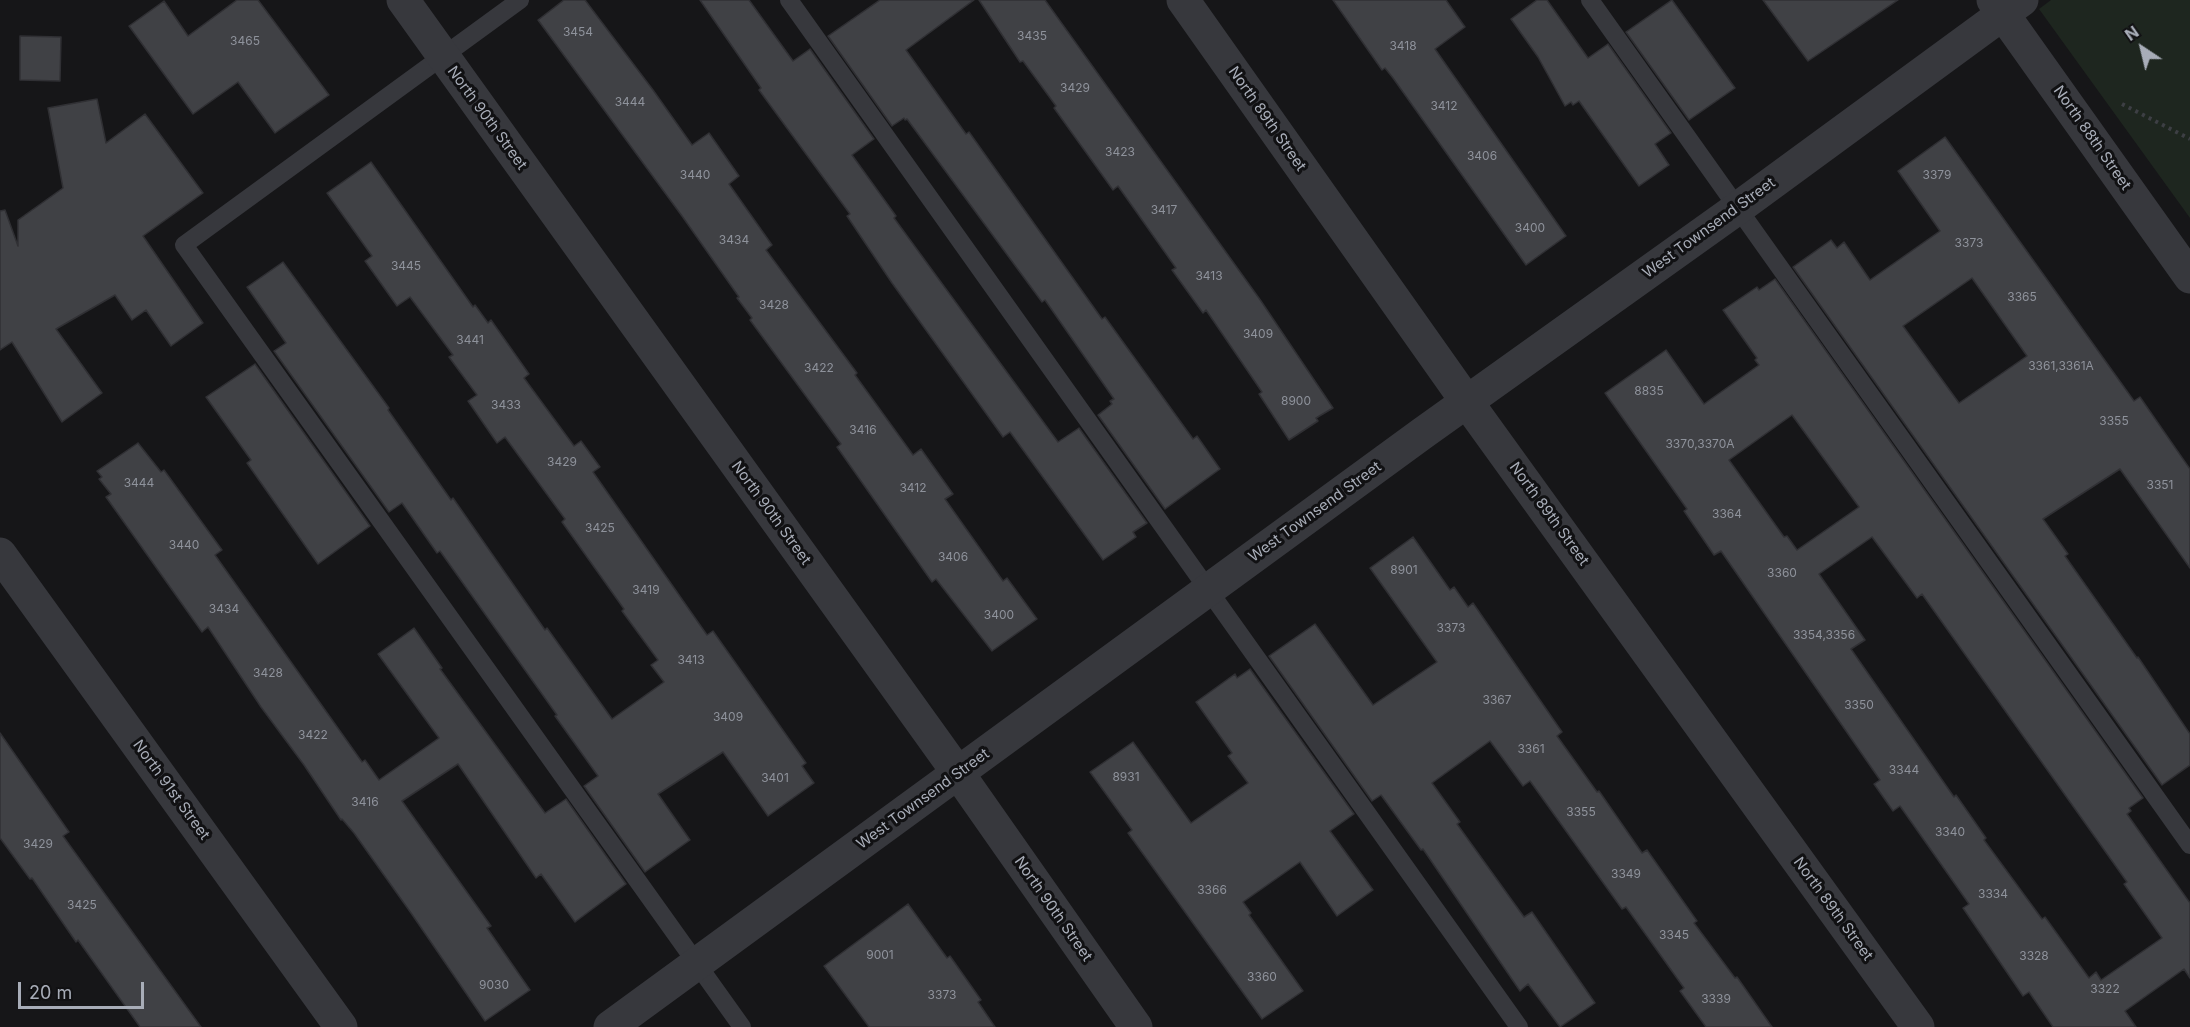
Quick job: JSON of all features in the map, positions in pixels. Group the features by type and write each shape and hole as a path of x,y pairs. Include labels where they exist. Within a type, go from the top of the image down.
{"street":[{"name":"North 90th Street","path":"403,0 957,773 1136,1027"},
{"name":"North 89th Street","path":"1183,0 1467,402 1918,1027"},
{"name":"West Townsend Street","path":"610,1027 1208,590 1738,208 2006,4"},
{"name":"North 88th Street","path":"2006,4 2190,277"},
{"name":"North 91st Street","path":"0,554 341,1027"}],"lane":[{"path":"520,0 184,245 742,1027"},
{"path":"789,0 1519,1027"},
{"path":"1590,0 2190,845"}],"path":[{"path":"2122,104 2190,139"}],"shaded area":[{"path":"2051,0 2190,0 2190,218 2039,9"}],"building":[{"path":"237,0 258,0 329,95 275,133 238,82 193,114 129,26 164,1 188,36"},
{"path":"564,0 585,0 692,145 709,133 739,176 729,184 772,245 766,250 857,373 855,375 913,455 921,449 953,494 945,499 1003,581 1007,578 1037,619 992,651 936,579 932,582 837,447 841,444 750,320 752,318 737,298 739,297 538,20"},
{"path":"700,0 749,0 793,61 810,49 874,139 852,155 896,216 894,218 1058,442 1079,428 1147,523 1133,532 1136,537 1103,560 1010,432 1003,437 892,283 847,216 850,214 759,90 761,88"},
{"path":"880,0 974,0 906,50 966,134 969,132 1102,319 1105,317 1193,439 1197,436 1220,469 1165,509 1098,415 1112,404 1110,401 1114,399 1045,300 1042,302 907,119 904,118 892,126 828,36"},
{"path":"979,0 1045,0 1261,301 1333,408 1316,418 1318,421 1289,440 1259,394 1262,392 1206,310 1203,313 1172,270 1176,268 1118,186 1113,190 1054,108 1056,106 1023,61 1020,62"},
{"path":"1333,0 1446,0 1465,27 1435,49 1566,236 1526,265 1393,78 1385,68 1382,70"},
{"path":"1537,0 1547,0 1588,58 1608,44 1671,133 1655,144 1669,165 1639,186 1579,101 1565,106 1538,57 1511,19"},
{"path":"1672,0 1735,88 1689,120 1626,32"},
{"path":"1763,0 1898,0 1808,61"},
{"path":"20,36 61,37 60,81 20,80"},
{"path":"97,99 106,143 145,114 203,193 143,236 203,323 171,346 146,310 132,320 115,295 56,329 102,393 62,422 12,342 0,350 0,211 5,210 18,246 18,220 63,188 48,108"},
{"path":"1945,137 2134,401 2140,397 2190,469 2190,568 2120,469 2043,519 2068,554 2065,556 2190,734 2190,765 2162,785 1793,267 1831,240 1837,248 1844,242 1870,280 1940,231 1898,171","holes":["1972,278 2027,356 1959,403 1903,326"]},
{"path":"371,162 473,307 475,305 488,323 491,320 529,374 524,378 574,446 581,441 600,467 593,472 707,635 713,631 806,763 802,766 814,783 768,816 723,752 658,794 690,840 645,872 584,786 598,776 555,716 557,715 440,551 437,553 402,503 389,512 274,351 286,343 247,287 283,262 389,408 388,410 451,500 453,498 545,630 547,628 612,719 664,682 651,665 658,660 562,522 565,519 505,437 497,443 468,401 477,395 449,357 453,355 410,297 397,306 365,261 372,256 327,193"},
{"path":"1775,279 2143,798 2129,808 2131,811 2127,814 2190,903 2190,978 2184,969 2125,1011 2136,1027 2053,1027 2029,992 2023,996 1963,908 1969,904 1900,806 1893,811 1874,784 1880,780 1721,551 1714,555 1684,511 1687,509 1605,393 1666,350 1704,404 1759,365 1755,360 1757,358 1723,310 1757,287 1759,290","holes":["1792,415 1859,507 1797,550 1787,536 1784,537 1729,460","1872,537 1917,598 1922,594 2127,882 2124,884 2162,938 2101,980 2096,972 2089,978 2045,917 2042,919 1851,649 1865,640 1819,574"]},
{"path":"255,364 370,526 318,564 247,463 251,460 206,397"},
{"path":"138,443 161,472 164,470 222,550 215,555 362,762 365,760 379,780 439,738 378,654 414,628 442,668 440,669 545,813 566,799 626,884 575,922 541,874 536,878 458,764 402,801 491,926 487,928 530,990 485,1021 354,833 341,820 261,707 208,627 202,632 106,497 111,494 99,479 102,477 97,471"},
{"path":"1413,537 1450,590 1454,587 1468,607 1473,603 1562,732 1557,736 1642,853 1647,850 1697,921 1694,923 1735,978 1737,977 1772,1027 1706,1027 1680,991 1684,988 1626,907 1622,909 1530,781 1523,786 1490,741 1432,783 1460,822 1457,824 1524,917 1532,912 1595,1003 1560,1027 1528,984 1520,991 1423,849 1421,850 1381,795 1372,801 1269,656 1315,624 1373,705 1437,662 1370,568"},
{"path":"1250,669 1354,814 1330,831 1373,890 1337,916 1300,862 1243,902 1251,913 1249,915 1303,991 1262,1019 1128,833 1132,830 1090,772 1133,742 1191,823 1248,783 1228,756 1232,753 1196,702 1235,674 1237,678"},
{"path":"0,733 69,832 63,836 201,1027 140,1027 78,940 76,942 32,878 30,879 0,838"},
{"path":"908,904 947,958 950,956 981,1000 978,1002 995,1027 869,1027 824,966"}]}
